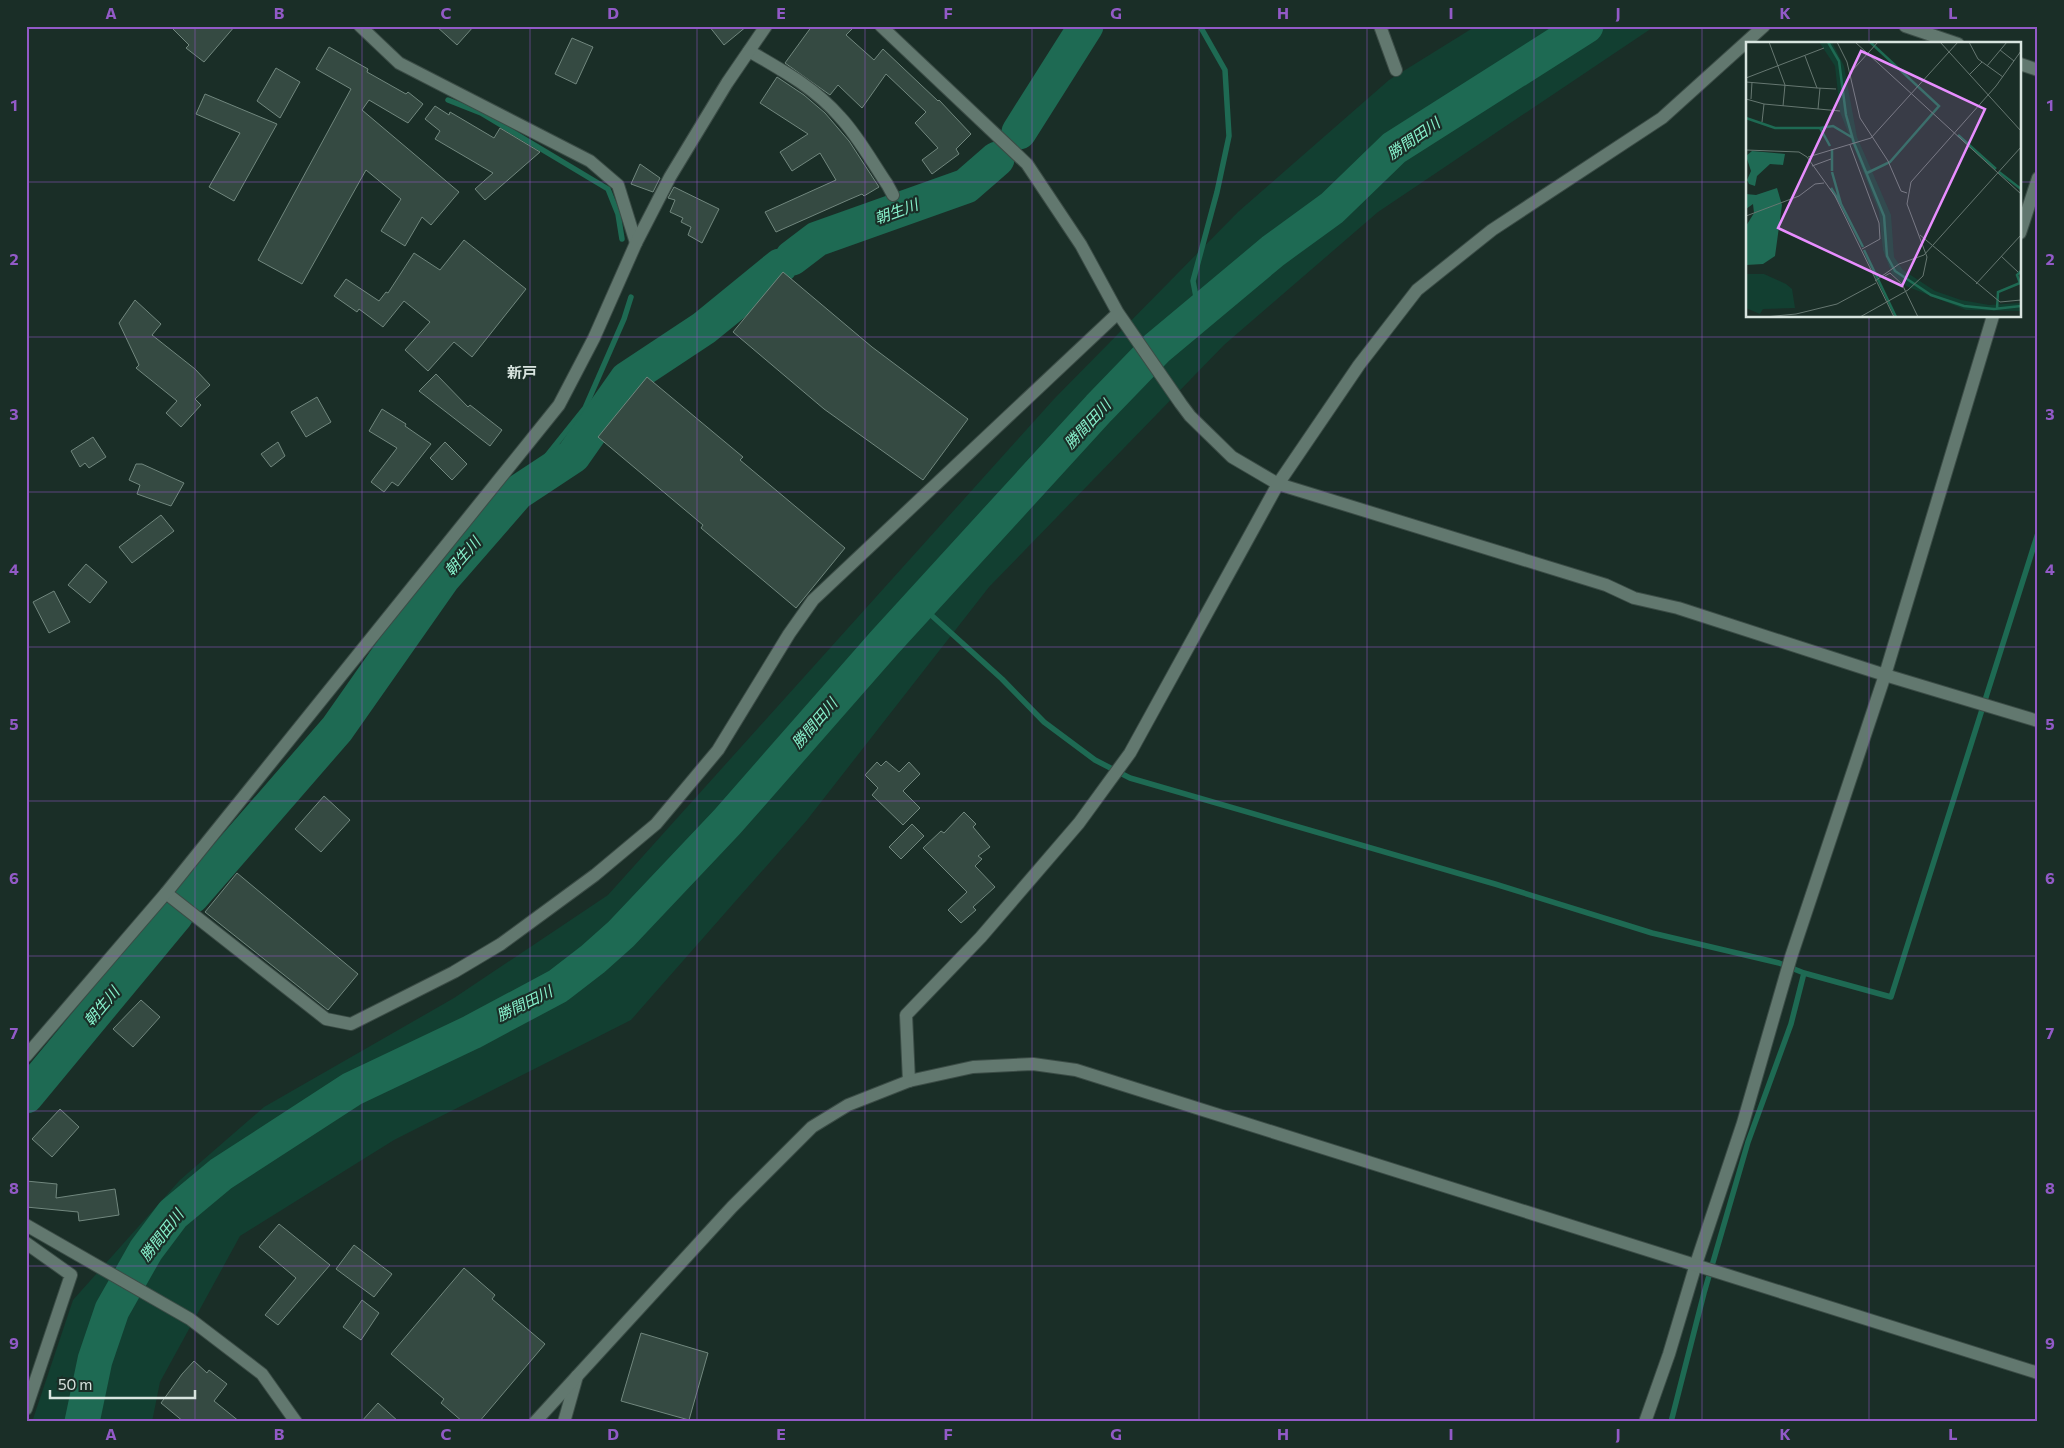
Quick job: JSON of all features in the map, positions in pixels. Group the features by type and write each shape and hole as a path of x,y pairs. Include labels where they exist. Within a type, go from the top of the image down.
{"street":[{"path":"360,26 399,63 590,161 618,185 636,243"},
{"path":"26,1056 166,893 559,405 594,338 636,243 670,177 727,83 766,26"},
{"path":"881,26 1027,164 1081,245 1118,313 1181,404 1190,416 1232,457 1278,484 1606,585 1634,598 1678,608 1885,675 2038,721"},
{"path":"1380,26 1396,70"},
{"path":"1746,42 1764,26"},
{"path":"1905,26 1952,42"},
{"path":"909,1081 906,1015 981,937 1079,823 1130,753 1278,484 1359,365 1418,290 1492,230 1662,118 1746,42"},
{"path":"749,51 803,83 842,118 887,184 893,196"},
{"path":"2022,65 2038,70"},
{"path":"2022,226 2038,178"},
{"path":"166,893 326,1019 351,1024 454,972 493,949 595,875 656,824 718,750 789,634 813,600 1118,313"},
{"path":"1645,1422 1670,1354 1699,1265 1743,1123 1791,957 1885,675 1992,318"},
{"path":"535,1422 732,1207 812,1127 848,1104 909,1081 973,1067 1033,1064 1076,1070 2038,1373"},
{"path":"26,1225 190,1319 262,1374 296,1422"},
{"path":"26,1243 71,1275 26,1409"},
{"path":"564,1422 577,1376"}],"green space":[{"path":"1476,26 1655,26 1378,212 1224,345 989,587 807,820 631,1020 394,1140 240,1236 160,1382 152,1422 32,1422 73,1300 180,1180 264,1107 454,998 608,895 1054,399 1238,212 1389,80"}],"building":[{"path":"170,26 235,26 204,62 186,48 189,45"},
{"path":"436,26 474,26 457,45"},
{"path":"709,26 747,26 724,45"},
{"path":"812,26 855,26 846,35 874,60 883,49 939,100 971,134 956,149 959,154 932,174 922,160 938,148 915,123 926,112 886,74 862,108 838,85 830,95 785,63"},
{"path":"572,38 593,47 576,84 555,74"},
{"path":"329,47 368,69 367,72 406,94 408,92 423,104 408,123 369,100 362,110 459,192 431,225 422,217 405,246 381,231 401,199 366,170 302,284 258,260 351,89 316,69"},
{"path":"276,68 300,82 280,118 257,101"},
{"path":"777,77 804,95 825,113 849,141 879,187 864,196 862,194 776,232 765,212 836,180 820,153 792,171 780,152 808,134 760,103"},
{"path":"205,94 277,124 234,201 209,187 240,133 196,114"},
{"path":"435,106 449,115 450,112 494,138 500,128 540,152 485,200 475,189 493,173 435,139 440,131 425,119"},
{"path":"640,164 660,178 653,192 631,184"},
{"path":"674,187 719,209 702,243 688,235 691,227 681,222 683,218 670,212 675,200 668,198"},
{"path":"464,240 526,289 472,357 454,342 428,371 405,350 430,322 404,301 383,327 359,309 357,312 334,296 346,279 379,301 386,292 388,293 414,253 440,270"},
{"path":"783,272 872,347 968,419 923,480 824,409 733,332"},
{"path":"135,300 161,324 152,335 195,369 210,385 195,399 201,405 181,427 166,413 177,401 136,368 139,365 119,323"},
{"path":"436,374 468,407 470,405 502,430 490,446 419,391"},
{"path":"647,377 743,457 740,460 845,548 796,608 701,528 703,525 598,437"},
{"path":"317,397 331,422 306,437 291,412"},
{"path":"382,409 406,424 405,426 431,444 398,486 392,482 384,492 371,482 397,448 369,431"},
{"path":"93,437 106,457 89,468 85,463 80,467 71,451"},
{"path":"278,442 285,456 271,467 261,454"},
{"path":"445,442 467,464 452,480 430,458"},
{"path":"136,464 142,464 184,483 171,506 137,494 140,485 129,480"},
{"path":"161,515 174,531 132,563 119,547"},
{"path":"86,564 107,582 90,603 68,585"},
{"path":"54,591 70,622 49,633 33,602"},
{"path":"886,761 899,772 909,762 920,774 903,791 920,808 903,825 872,795 878,788 865,775 877,762 881,766"},
{"path":"324,796 350,820 321,852 295,829"},
{"path":"964,812 976,824 973,827 990,847 978,856 982,859 975,866 995,887 973,907 976,910 961,923 948,910 967,892 923,848 941,831 944,833"},
{"path":"912,824 924,836 901,859 889,847"},
{"path":"237,873 358,974 328,1010 205,912"},
{"path":"141,1000 160,1017 133,1047 113,1029"},
{"path":"60,1109 79,1127 52,1157 32,1139"},
{"path":"26,1181 57,1184 56,1198 115,1189 119,1215 79,1221 78,1212 26,1207"},
{"path":"279,1224 330,1265 278,1325 265,1315 296,1278 259,1247"},
{"path":"354,1245 392,1274 374,1297 336,1269"},
{"path":"464,1268 495,1295 492,1299 545,1344 479,1422 463,1422 441,1403 444,1399 391,1354"},
{"path":"362,1300 379,1313 361,1340 343,1327"},
{"path":"641,1333 708,1353 689,1420 621,1401"},
{"path":"194,1361 207,1373 209,1370 227,1384 214,1401 240,1422 184,1422 161,1403"},
{"path":"378,1403 399,1422 361,1422"}],"waterway":[{"name":"朝生川","path":"1019,132 1086,26"},
{"path":"1199,313 1193,281 1217,192 1229,136 1225,70 1200,26"},
{"name":"勝間田川","path":"82,1422 95,1360 112,1310 146,1250 173,1214 221,1174 352,1089 472,1032 558,986 593,959 621,934 727,822 885,642 1099,408 1157,348 1273,251 1332,208 1394,148 1586,26"},
{"path":"448,100 481,113 608,189 618,214 622,239"},
{"name":"朝生川","path":"792,258 817,239 966,186 997,159"},
{"name":"朝生川","path":"192,896 337,729 443,578 517,493 573,456 627,379 704,328 780,266"},
{"path":"517,493 585,408 624,319 631,297"},
{"path":"919,604 1002,679 1044,722 1095,760 1130,778 1495,884 1652,933 1779,963 1804,973 1891,997 2038,533"},
{"name":"朝生川","path":"26,1096 176,915"},
{"path":"1671,1422 1704,1293 1748,1142 1791,1024 1804,973"}],"district":[{"name":"新戸","path":"522,372"}]}
